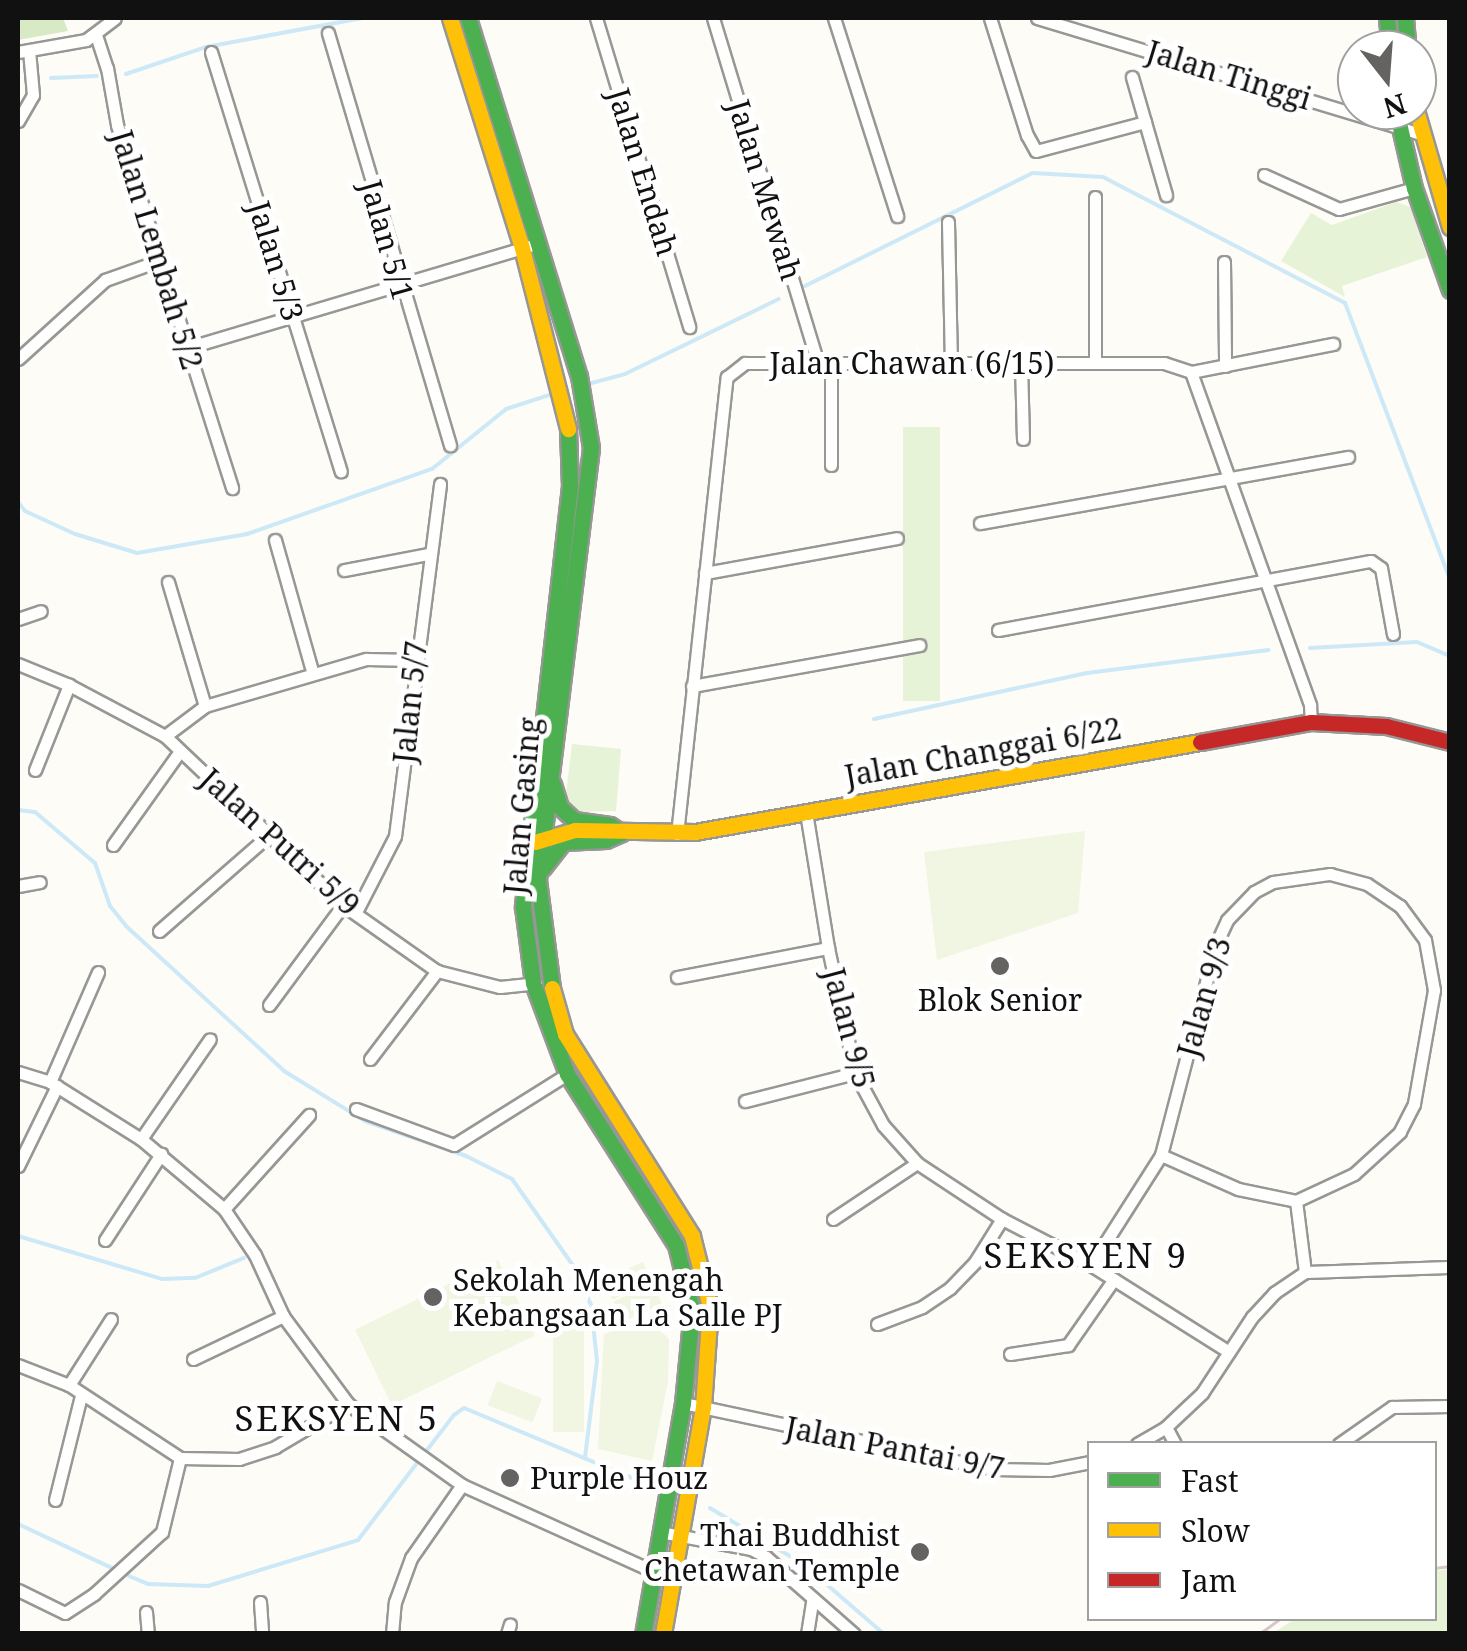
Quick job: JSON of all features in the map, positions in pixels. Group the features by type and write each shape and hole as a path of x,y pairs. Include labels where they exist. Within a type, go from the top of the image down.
{"main road":[{"name":"Jalan Gasing","path":"450,18 578,376 591,448 538,880 550,980 565,1034 692,1236 710,1307 703,1407 663,1634"},
{"name":"Jalan Gasing","path":"468,18 530,246 570,440 570,486 523,907 533,984 568,1074 676,1245 687,1275 692,1310 683,1403 643,1634"},
{"path":"1399,130 1414,188 1450,290"},
{"path":"1420,130 1450,227"},
{"name":"Jalan Changgai 6/22","path":"542,837 575,830 677,834 1312,722 1386,726 1450,742"},
{"path":"550,774 566,814 583,823 610,825 622,833"},
{"path":"538,880 548,857 563,842 606,840 622,833"},
{"path":"529,848 542,837"}],"street":[{"path":"18,121 33,95 23,51 96,35 114,18"},
{"name":"Jalan Endah","path":"596,18 689,327"},
{"name":"Jalan Mewah","path":"713,18 818,363"},
{"path":"834,18 897,216"},
{"path":"990,18 1027,135 1036,150 1144,122"},
{"name":"Jalan Tinggi","path":"1037,18 1337,102"},
{"name":"Jalan 5/1","path":"328,34 399,284 450,445"},
{"name":"Jalan Lembah 5/2","path":"96,35 108,68 117,126 232,488"},
{"name":"Jalan 5/3","path":"212,52 341,470"},
{"path":"1132,77 1166,194"},
{"name":"Jalan Tinggi","path":"1415,130 1421,134"},
{"path":"1264,175 1339,209 1414,188"},
{"path":"1095,197 1095,363"},
{"path":"948,222 951,363"},
{"path":"186,348 530,246"},
{"path":"18,359 104,280 158,261"},
{"path":"1224,262 1225,366"},
{"name":"Jalan Chawan (6/15)","path":"677,834 730,372 746,364 1095,363 1164,364 1191,372 1332,344"},
{"path":"832,363 832,465"},
{"path":"1021,363 1023,439"},
{"path":"1191,372 1267,580 1310,705 1312,722"},
{"path":"980,524 1348,457"},
{"name":"Jalan 5/7","path":"356,912 394,836 440,484"},
{"path":"704,573 897,538"},
{"path":"274,540 313,674"},
{"path":"344,570 428,554"},
{"path":"998,630 1378,562 1393,634"},
{"path":"168,582 205,706"},
{"path":"18,619 41,611"},
{"path":"692,686 920,644"},
{"path":"165,736 205,706 366,659 414,660"},
{"name":"Jalan Putri 5/9","path":"18,664 69,685 165,736 343,905 437,971 480,985 550,980"},
{"path":"35,770 69,685"},
{"path":"113,845 180,751"},
{"name":"Jalan 9/5","path":"806,812 828,948 855,1073 883,1125 917,1163 1002,1219 1091,1265 1229,1352"},
{"path":"158,931 268,836"},
{"name":"Jalan 9/3","path":"1091,1265 1161,1155 1216,944 1227,920 1254,892 1290,877 1330,874 1367,884 1400,906 1425,940 1434,990 1414,1104 1400,1132 1368,1164 1296,1201"},
{"path":"18,886 40,882"},
{"path":"269,1005 343,905"},
{"path":"677,977 828,948"},
{"path":"370,1059 437,971"},
{"path":"18,1166 98,972"},
{"path":"141,1139 210,1039"},
{"path":"18,1072 53,1084 141,1139 224,1209 255,1255 284,1316 348,1404 462,1484 672,1579"},
{"path":"745,1101 855,1073"},
{"path":"356,1109 454,1144 568,1074"},
{"path":"224,1209 309,1116"},
{"path":"104,1240 161,1154"},
{"path":"1161,1155 1238,1188 1296,1201 1305,1272"},
{"path":"833,1219 917,1163"},
{"path":"876,1324 922,1307 950,1288 974,1262 1002,1219"},
{"path":"1142,1441 1166,1427 1202,1393 1274,1294 1305,1272 1450,1267"},
{"path":"1010,1354 1068,1345 1114,1279"},
{"path":"193,1359 284,1316"},
{"path":"69,1385 110,1319"},
{"path":"18,1365 69,1385 180,1458 239,1459 275,1447 348,1404"},
{"path":"56,1500 81,1396"},
{"name":"Jalan Pantai 9/7","path":"683,1403 994,1469 1048,1470 1087,1463"},
{"path":"1343,1441 1392,1407 1450,1406"},
{"path":"1166,1427 1174,1441"},
{"path":"18,1590 66,1613 94,1594 162,1532 180,1458"},
{"path":"392,1634 394,1602 412,1558 462,1484"},
{"path":"660,1532 751,1549 854,1634"},
{"path":"807,1634 813,1598"},
{"path":"260,1602 262,1634"},
{"path":"146,1612 148,1634"}],"green space":[{"path":"18,18 63,18 68,31 18,40"},
{"path":"1396,202 1411,207 1427,257 1342,286 1345,297 1281,261 1311,213 1332,225"},
{"path":"903,427 940,427 940,701 903,701"},
{"path":"572,744 621,749 616,811 576,812 565,802"},
{"path":"1085,831 1078,913 937,960 924,852"},
{"path":"498,1260 535,1335 392,1405 355,1330"},
{"path":"643,1262 652,1282 613,1300 604,1279"},
{"path":"653,1284 662,1304 623,1322 614,1301"},
{"path":"553,1310 584,1310 584,1432 553,1432"},
{"path":"647,1319 669,1339 668,1382 652,1461 598,1449 604,1334"},
{"path":"497,1381 542,1398 532,1422 488,1405"},
{"path":"1449,1569 1449,1633 1273,1633 1292,1621 1437,1621 1437,1571"}],"waterway":[{"path":"126,74 206,47 362,18"},
{"path":"51,78 97,76"},
{"path":"805,286 1033,173 1103,177 1345,303 1450,580"},
{"path":"588,384 625,374 779,299"},
{"path":"18,502 25,511 75,534 137,553 247,534 432,469 506,409 549,395"},
{"path":"1310,648 1417,642 1450,656"},
{"path":"874,719 1087,673 1269,650"},
{"path":"18,810 35,812 95,863 110,906 126,926 284,1071 365,1121 466,1156 512,1179 574,1267 591,1305 597,1361 585,1458"},
{"path":"18,1236 162,1279 195,1278 244,1258"},
{"path":"129,1576 148,1584 208,1586 358,1540 454,1415 464,1408 661,1490"},
{"path":"710,1508 803,1564 884,1634"},
{"path":"18,1524 112,1568"}],"tram line":[{"path":"1437,1568 1450,1566"},
{"path":"1259,1634 1277,1621"}],"traffic: fast":[{"path":"468,18 579,376 591,448 538,880 552,988"},
{"path":"1387,18 1388,30"},
{"path":"1405,18 1406,30"},
{"path":"1401,130 1414,188 1450,290"},
{"path":"568,429 570,486 523,907 533,983 567,1074 676,1245 692,1310 683,1403 643,1634"},
{"path":"553,784 560,807 574,820 610,825 622,833"},
{"path":"543,868 563,842 606,840 622,833"}],"traffic: slow":[{"path":"450,18 522,248 568,429"},
{"path":"1422,130 1450,227"},
{"path":"535,842 575,830 695,832 1200,742"},
{"path":"552,988 565,1034 692,1236 710,1307 703,1407 663,1634"}],"traffic: jam":[{"path":"1200,742 1311,722 1386,726 1450,742"}],"place":[{"name":"Blok Senior","path":"1000,966"},
{"name":"Sekolah Menengah Kebangsaan La Salle PJ","path":"433,1297"},
{"name":"Purple Houz","path":"510,1478"},
{"name":"Thai Buddhist Chetawan Temple","path":"920,1552"}],"district":[{"name":"SEKSYEN 9","path":"1086,1255"},
{"name":"SEKSYEN 5","path":"337,1418"}]}
